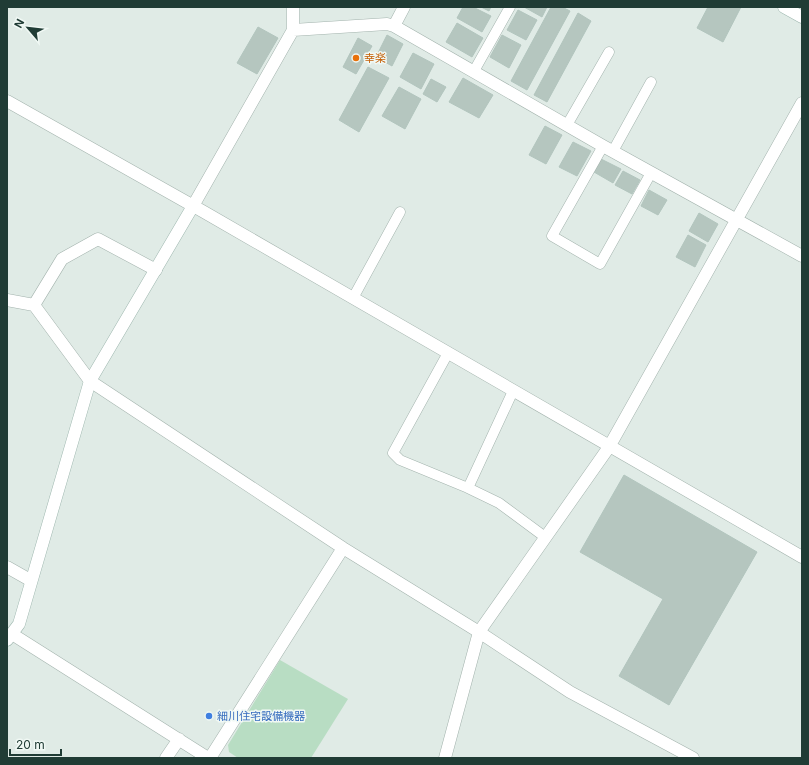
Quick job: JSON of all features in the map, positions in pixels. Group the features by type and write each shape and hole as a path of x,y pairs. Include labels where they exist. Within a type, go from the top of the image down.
{"street":[{"path":"293,7 293,30 156,270 90,381 30,580 19,624 9,637 209,758 343,548"},
{"path":"394,26 404,7"},
{"path":"784,7 802,17"},
{"path":"293,30 387,24 394,26 651,173 802,256"},
{"path":"7,101 193,206 802,557"},
{"path":"445,758 479,632 610,447 802,103"},
{"path":"34,305 62,259 98,239 156,270"},
{"path":"7,300 34,305 90,381 343,548 479,632 570,692 693,758"},
{"path":"7,566 30,580"},
{"path":"166,758 179,739"}],"lane":[{"path":"474,71 510,7"},
{"path":"566,125 609,52"},
{"path":"651,82 552,236 600,264 651,173"},
{"path":"353,298 400,212"},
{"path":"448,353 393,453 400,460 468,488 499,503 546,537"},
{"path":"468,488 513,391"}],"green space":[{"path":"280,660 348,699 311,758 238,758 229,752 228,745"}],"building":[{"path":"463,7 473,7 491,16 482,32 457,18"},
{"path":"481,7 491,7 489,11"},
{"path":"524,7 547,7 542,17"},
{"path":"551,7 562,7 570,11 527,90 511,81"},
{"path":"708,7 741,7 723,42 697,28"},
{"path":"518,10 537,20 526,40 507,30"},
{"path":"578,13 591,21 547,102 534,95"},
{"path":"457,23 483,38 472,57 446,42"},
{"path":"258,27 278,38 257,74 237,63"},
{"path":"387,35 403,44 392,66 376,57"},
{"path":"502,35 521,45 509,68 490,57"},
{"path":"358,38 372,46 356,74 343,67"},
{"path":"413,53 434,64 421,89 400,77"},
{"path":"368,67 389,78 359,132 339,120"},
{"path":"463,78 493,95 479,118 449,102"},
{"path":"431,79 446,87 437,102 423,94"},
{"path":"399,87 421,99 405,129 382,116"},
{"path":"545,126 562,135 546,164 529,155"},
{"path":"573,142 591,151 577,176 559,167"},
{"path":"601,159 621,169 613,183 594,172"},
{"path":"623,171 640,180 632,194 615,185"},
{"path":"649,190 667,200 658,215 641,206"},
{"path":"699,213 718,224 708,242 689,231"},
{"path":"688,235 706,245 695,267 676,257"},
{"path":"624,475 757,552 669,705 619,676 663,599 580,552"}],"place":[{"name":"幸楽","path":"356,58"},
{"name":"細川住宅設備機器","path":"209,716"}]}
